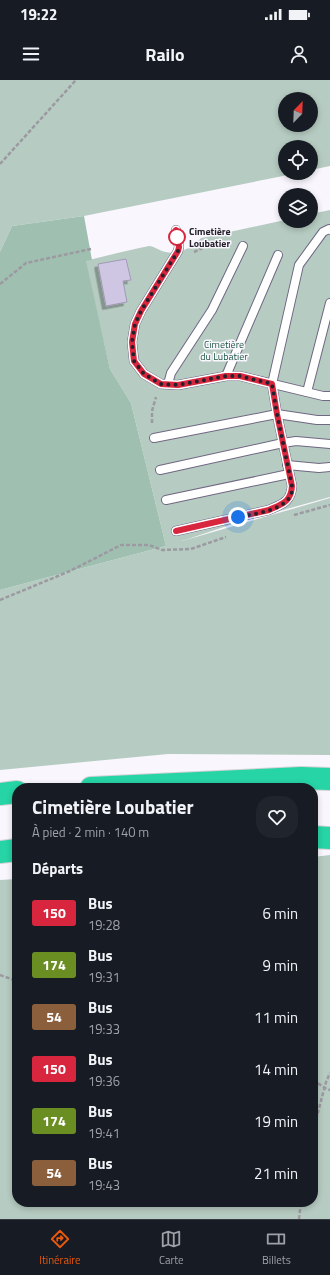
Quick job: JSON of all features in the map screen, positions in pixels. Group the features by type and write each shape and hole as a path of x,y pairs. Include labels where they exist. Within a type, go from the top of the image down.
{"highway":[{"path":"196,783 301,778 330,779"},
{"path":"0,794 12,793"},
{"path":"318,837 330,838"},
{"path":"0,852 12,851"}],"lane":[{"path":"176,531 269,510 283,504 291,495 292,486 272,384 299,265 323,232 328,229 330,230"},
{"path":"176,230 179,247 178,251 141,311 135,324 132,342 134,361 144,374 161,384 178,385 226,376 240,376 323,396 330,396"},
{"path":"168,384 171,373 212,310 243,246"},
{"path":"226,376 278,255"},
{"path":"307,392 330,303"},
{"path":"154,438 277,414 317,420 330,420"},
{"path":"160,470 283,442 296,441 330,444"},
{"path":"287,465 330,468"},
{"path":"166,500 289,474"}],"path":[{"path":"0,164 76,80"},
{"path":"0,284 26,263 91,249"},
{"path":"292,515 330,505"},
{"path":"0,600 70,571 121,545 150,544 162,550 191,549 226,536"},
{"path":"0,975 12,979"},
{"path":"318,1111 324,1088 330,1073"},
{"path":"318,1084 330,1090"},
{"path":"299,1219 300,1207"}],"green space":[{"path":"0,80 330,80 330,166 318,169 318,140 278,140 278,177 84,216 12,226 0,252"},
{"name":"Cimetière du Lubatier","path":"330,210 330,497 233,524 182,541 330,498 330,755 168,754 0,770 0,590 166,546 131,403 110,369 85,261 149,246 171,253 181,251 190,247 201,238 278,222 278,228 318,228 318,213"},
{"path":"84,216 92,260 86,261 110,369 131,403 166,546 0,590 0,252 12,226"},
{"path":"330,855 330,1219 0,1219 0,880 12,879 12,1207 318,1207 318,856"}],"building":[{"path":"126,259 131,280 123,281 127,302 106,306 98,264"}],"bus line":[{"name":"150","path":"176,230 179,247 178,251 141,311 135,324 132,342 134,361 144,374 161,384 178,385 226,376 240,376 272,384 273,397 292,486 291,495 283,504 269,510 176,531"}],"place":[{"name":"Cimetière Loubatier","path":"177,237"}],"route":[{"path":"177,237 179,247 178,251 141,311 135,324 132,342 134,361 144,374 161,384 178,385 226,376 240,376 272,384 273,397 292,486 291,495 283,504 269,510 238,517"}]}
